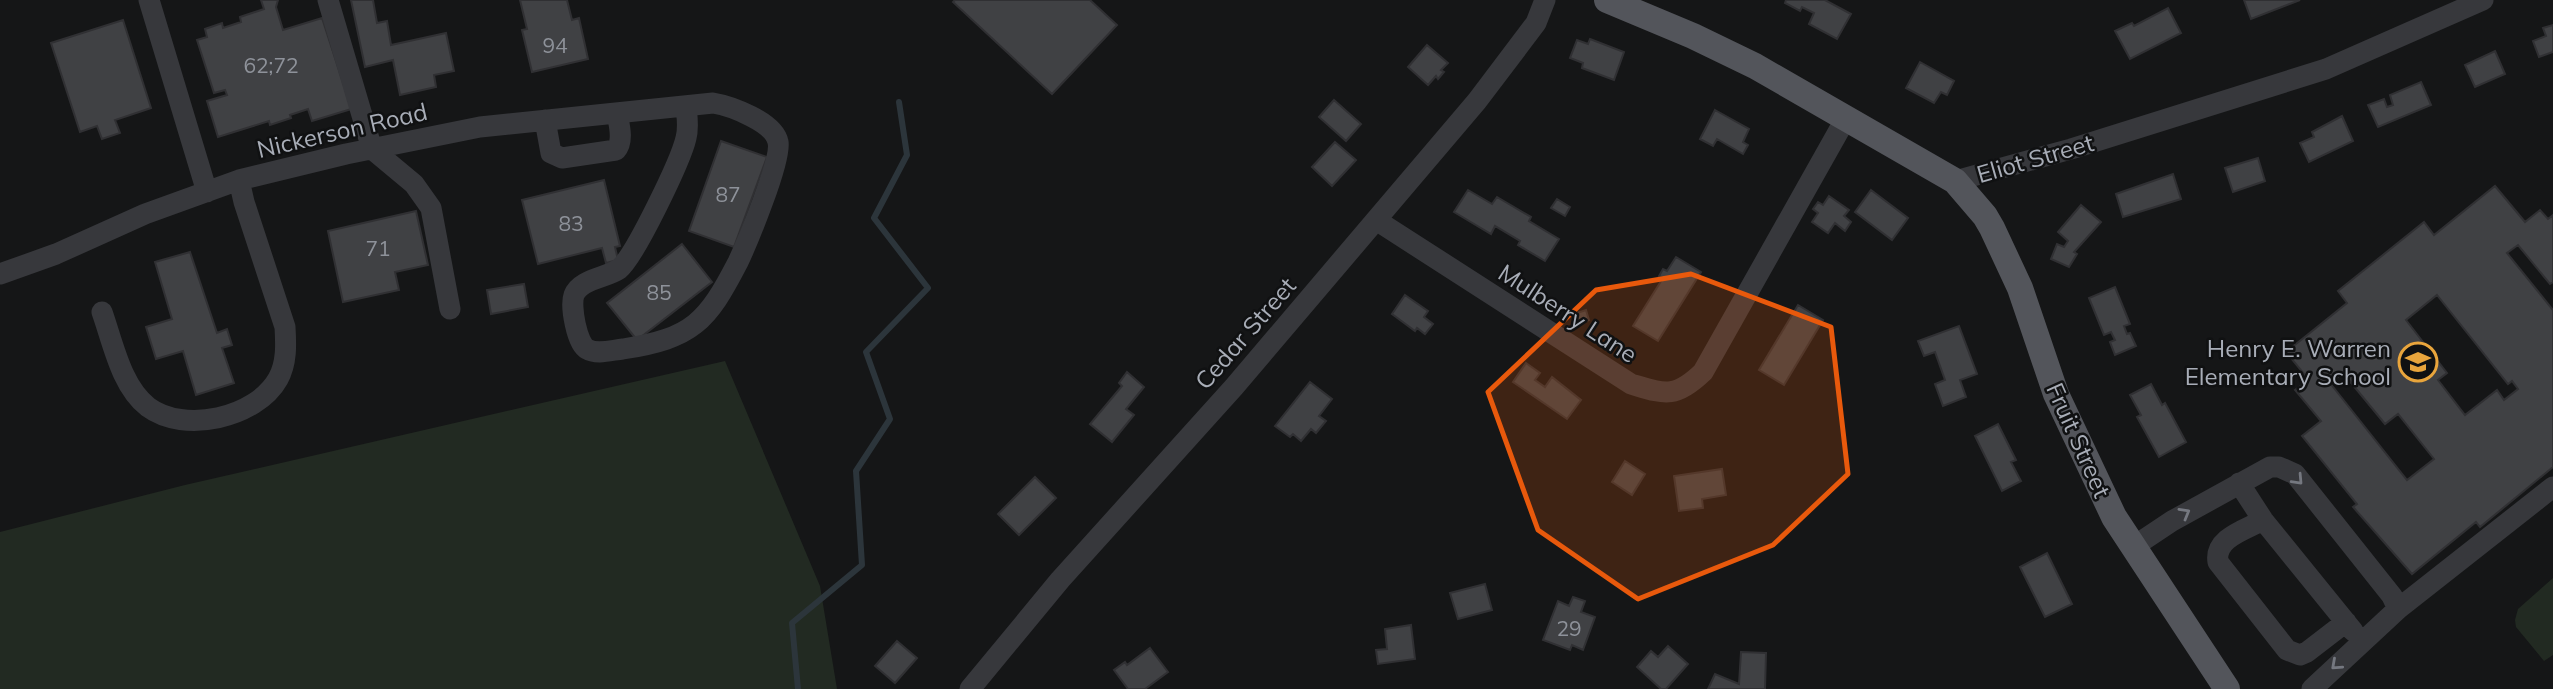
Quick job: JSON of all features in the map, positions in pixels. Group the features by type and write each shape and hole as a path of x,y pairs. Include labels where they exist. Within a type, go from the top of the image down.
{"main road":[{"name":"Eliot Street","path":"1609,0 1755,66 1955,181"},
{"name":"Fruit Street","path":"1955,181 1992,228 2020,288 2056,394 2114,517 2227,689"}],"street":[{"path":"149,0 207,192"},
{"path":"328,0 372,149 414,184 430,208 450,309"},
{"name":"Cedar Street","path":"971,689 1060,580 1234,387 1478,101 1536,23 1545,0"},
{"name":"Eliot Street","path":"1955,181 2071,149 2326,69 2483,0"},
{"name":"Nickerson Road","path":"0,274 56,254 145,214 239,180 480,127 713,103 760,121 772,130 779,144 775,166 742,254 717,302 695,326 670,337 638,346 605,352 587,349 580,344 573,304 575,293 583,286 619,269 629,256 682,152 688,126 686,106"},
{"path":"545,120 551,153 562,158 616,150 621,139 617,113"},
{"name":"Mulberry Lane","path":"1376,220 1631,384 1666,394 1690,385 1703,372 1846,118"},
{"path":"102,312 125,376 134,393 148,407 163,416 177,420 212,418 251,404 266,393 278,379 284,362 287,346 285,327 239,180"},
{"path":"2133,547 2239,483 2270,467 2279,467 2295,474 2392,596 2398,609"},
{"path":"2239,483 2263,520 2362,642"},
{"path":"2312,689 2398,609 2553,487"},
{"path":"2263,520 2223,542 2218,549 2218,562 2287,650 2300,655 2307,652 2346,622"}],"highlighted area":[{"path":"1691,274 1831,327 1848,474 1773,545 1638,599 1538,530 1488,392 1596,290"}],"shaded area":[{"path":"725,361 820,586 837,689 0,689 0,532 185,485"},
{"path":"2553,578 2553,655 2544,661 2516,627 2515,620 2518,609"}],"building":[{"path":"261,0 278,0 276,7 283,30 322,18 348,98 358,107 312,121 308,109 270,125 269,121 218,137 207,101 227,95 225,90 214,93 197,40 207,37 205,29 222,23 223,28 241,22 240,17 264,9"},
{"path":"351,0 373,0 377,23 387,21 391,45 446,33 454,71 434,75 436,87 400,95 393,60 365,67"},
{"path":"520,0 567,0 572,20 579,18 588,59 532,72 522,30 527,29"},
{"path":"1090,0 1117,25 1052,94 953,2"},
{"path":"1786,0 1825,0 1851,14 1837,39 1809,24 1814,13 1802,7 1800,11 1785,3"},
{"path":"2244,0 2300,0 2251,19"},
{"path":"2168,8 2181,33 2130,59 2115,31 2132,23 2134,26"},
{"path":"123,20 151,108 115,120 120,133 102,139 97,126 80,132 51,43"},
{"path":"2553,25 2553,52 2539,57 2533,41 2546,36 2543,28"},
{"path":"1590,39 1624,52 1614,80 1582,68 1583,63 1570,58 1577,40 1588,44"},
{"path":"1427,45 1448,63 1441,70 1444,72 1438,79 1436,76 1428,85 1408,67"},
{"path":"2495,51 2505,74 2475,87 2465,65"},
{"path":"1920,62 1954,81 1947,95 1941,92 1934,103 1906,88"},
{"path":"2421,82 2431,105 2378,127 2368,105 2384,99 2387,107 2393,105 2390,95"},
{"path":"1334,100 1361,124 1346,141 1319,117"},
{"path":"1715,110 1749,129 1743,142 1748,145 1743,154 1717,139 1713,146 1700,139"},
{"path":"2342,116 2353,141 2309,162 2300,143 2314,137 2312,132"},
{"path":"721,141 767,157 734,247 689,231"},
{"path":"1335,142 1356,160 1332,186 1312,167"},
{"path":"2258,158 2265,181 2233,192 2225,168"},
{"path":"2173,174 2181,199 2123,217 2116,194"},
{"path":"604,180 620,246 615,247 618,260 606,263 602,248 538,264 522,200"},
{"path":"2495,186 2525,222 2540,210 2548,219 2553,215 2553,282 2550,284 2518,245 2507,253 2553,310 2553,467 2480,527 2476,522 2412,574 2353,507 2357,504 2302,436 2321,421 2295,390 2309,380 2286,352 2347,303 2338,291 2424,222 2434,235","holes":["2437,295 2508,384 2512,381 2518,389 2504,400 2497,390 2465,415 2438,380 2447,373 2406,320","2343,373 2385,424 2398,414 2434,459 2407,480 2330,383"]},
{"path":"1468,190 1492,204 1497,197 1531,217 1529,221 1559,239 1545,261 1518,245 1520,241 1495,226 1491,234 1454,212"},
{"path":"1871,190 1908,218 1892,240 1855,212"},
{"path":"1829,196 1849,210 1844,216 1851,222 1845,231 1835,223 1828,233 1812,222 1818,213 1813,209 1818,202 1823,205"},
{"path":"1557,199 1570,207 1565,216 1551,208"},
{"path":"2081,205 2101,222 2074,252 2077,254 2069,267 2051,259 2057,244 2064,247 2068,241 2058,232"},
{"path":"416,211 428,265 395,272 399,290 343,302 328,231"},
{"path":"682,244 712,282 637,340 607,303"},
{"path":"190,252 217,333 227,329 232,345 222,348 234,383 196,395 183,351 156,359 146,327 172,319 155,262"},
{"path":"1676,257 1701,272 1658,341 1633,326 1663,278 1659,276 1663,269 1667,271"},
{"path":"524,284 528,307 491,314 487,290"},
{"path":"2115,287 2130,324 2124,326 2136,346 2115,355 2110,342 2115,340 2111,332 2104,335 2089,298"},
{"path":"1405,295 1428,311 1424,317 1433,324 1425,334 1417,328 1415,331 1392,314"},
{"path":"1798,305 1823,320 1784,385 1759,370"},
{"path":"1586,310 1589,320 1577,324 1574,314"},
{"path":"1959,326 1977,374 1960,380 1966,397 1943,406 1935,384 1945,380 1935,352 1924,356 1918,341"},
{"path":"1526,363 1540,373 1535,380 1545,387 1552,377 1581,400 1567,419 1513,382"},
{"path":"1127,372 1144,387 1126,409 1134,415 1112,442 1090,424 1122,386 1119,383"},
{"path":"1310,382 1332,399 1319,416 1326,421 1316,433 1311,429 1301,441 1275,426"},
{"path":"2151,384 2162,405 2165,403 2186,442 2159,457 2137,417 2141,415 2130,395"},
{"path":"1998,424 2016,460 2011,462 2021,481 2002,491 1975,436"},
{"path":"1625,461 1645,474 1632,495 1612,482"},
{"path":"1722,469 1726,495 1702,499 1703,508 1679,511 1674,476"},
{"path":"1035,477 1056,498 1019,535 998,514"},
{"path":"2047,553 2072,604 2045,617 2020,567"},
{"path":"1485,584 1492,610 1458,619 1450,593"},
{"path":"1573,597 1585,601 1581,612 1595,617 1583,650 1572,645 1570,650 1543,640 1558,601 1569,606"},
{"path":"1411,625 1415,659 1378,664 1376,650 1387,649 1385,629"},
{"path":"897,641 917,658 895,683 875,666"},
{"path":"1668,646 1688,664 1666,689 1661,689 1637,667 1651,651 1658,657"},
{"path":"1150,648 1168,672 1145,689 1128,689 1114,670 1125,662 1127,665"},
{"path":"1741,652 1766,653 1765,689 1708,689 1715,674 1739,684"}],"waterway":[{"path":"798,689 792,623 862,565 856,471 890,419 866,352 928,288 874,218 907,155 899,102"}],"place":[{"name":"Henry E. Warren Elementary School","path":"2418,362"}]}
